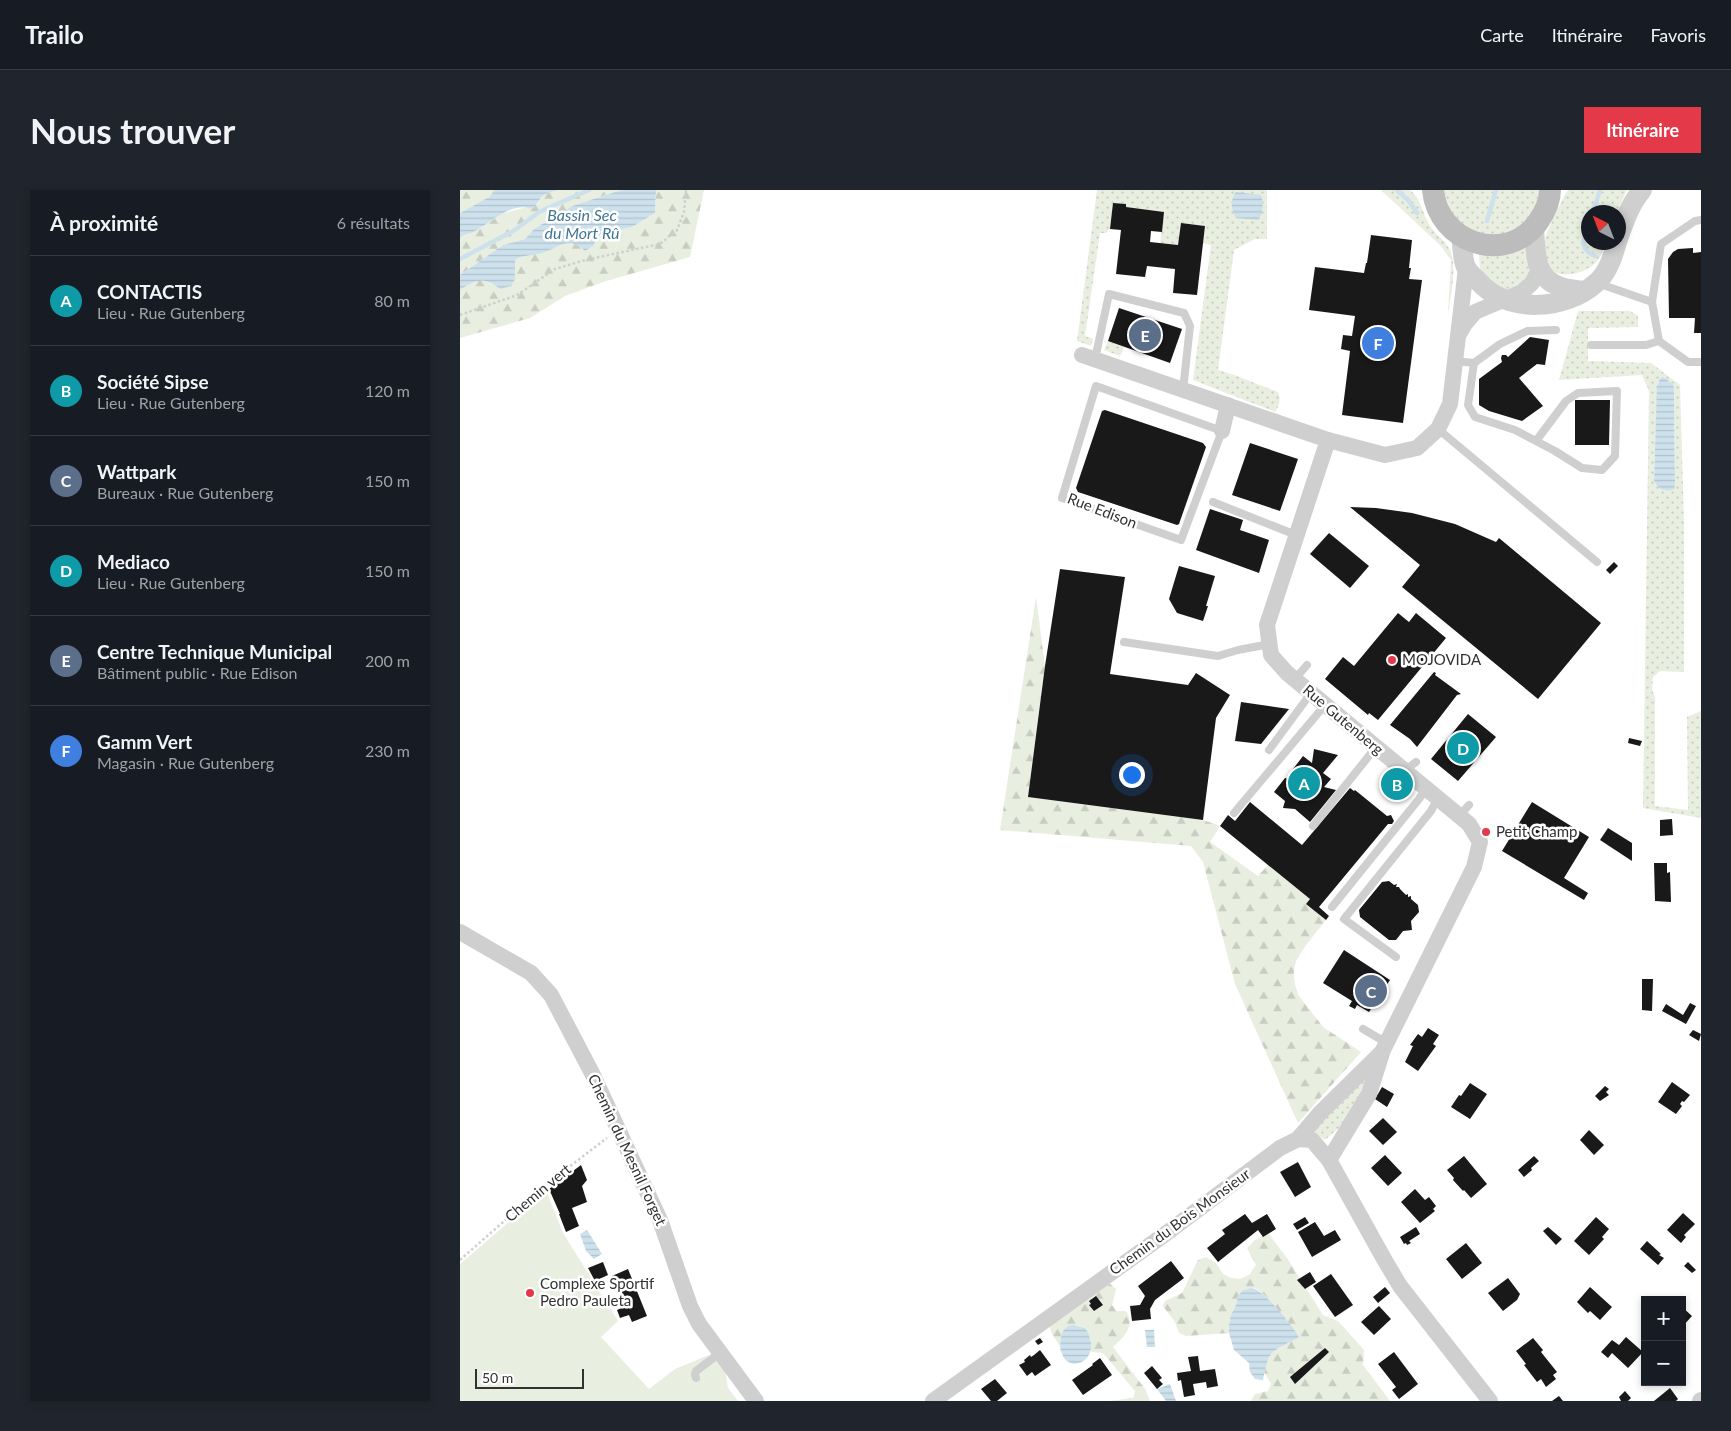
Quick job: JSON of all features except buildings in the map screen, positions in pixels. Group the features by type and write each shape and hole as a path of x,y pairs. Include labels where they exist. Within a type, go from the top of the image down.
{"main road":[{"path":"1432,191 1438,210 1448,225 1461,237 1476,243 1491,245 1507,243 1521,238 1534,228 1544,213 1552,192"}],"street":[{"path":"1626,218 1642,190"},
{"path":"1534,228 1539,269 1549,281 1561,287 1590,287"},
{"path":"1088,357 1328,440 1385,455 1417,448 1438,429 1450,404 1466,268 1461,237"},
{"path":"1466,268 1485,289 1506,300 1521,304 1547,305 1565,301 1590,287 1606,272 1615,250"},
{"path":"1458,336 1475,312 1522,292 1532,283 1539,269"},
{"name":"Rue Edison","path":"1222,431 1228,405"},
{"name":"Rue Gutenberg","path":"1298,1139 1320,1113 1384,1047 1474,868 1480,842 1469,824 1464,811 1432,794 1410,766 1376,747 1294,680 1271,655 1267,625 1328,440"},
{"name":"Chemin du Mesnil Forget","path":"460,932 531,973 551,995 660,1220 679,1278 699,1324 756,1401"},
{"path":"1330,1160 1369,1094 1384,1047"},
{"path":"1298,1139 1312,1140 1330,1160 1400,1286 1490,1401"},
{"name":"Chemin du Bois Monsieur","path":"933,1401 1168,1232 1280,1148 1298,1139"}],"lane":[{"path":"1701,220 1695,221 1661,244 1652,302 1659,341 1688,362 1701,362"},
{"path":"1590,287 1652,302"},
{"path":"1088,357 1109,294 1184,313 1190,326 1183,390"},
{"path":"1455,361 1474,363 1500,344 1527,331 1556,330"},
{"path":"1591,345 1646,345 1659,341"},
{"path":"1474,363 1468,405 1475,417 1515,430 1582,468 1602,470 1615,456 1617,391 1578,393 1566,401 1536,441"},
{"name":"Rue Edison","path":"1096,386 1222,431 1181,540 1062,498 1096,386"},
{"path":"1438,429 1598,562"},
{"path":"1213,502 1296,535"},
{"path":"1124,642 1218,656 1270,644"},
{"path":"1294,680 1307,665"},
{"path":"1269,750 1311,693"},
{"path":"1234,813 1325,705"},
{"path":"1313,826 1376,747"},
{"path":"1332,907 1419,799 1432,794 1431,811 1344,919 1396,957"},
{"path":"1363,1029 1384,1047"},
{"path":"696,1378 696,1371 720,1353"}],"path":[{"path":"460,315 517,295 555,269 585,260 660,244 677,230 684,212 686,190"},
{"name":"Chemin vert","path":"460,1260 544,1186 618,1130"}],"green space":[{"path":"460,190 494,190 492,196 460,213"},
{"path":"558,190 621,190 572,206 534,229 525,239 503,245 460,275 460,237 478,230 501,214 538,204 545,194"},
{"path":"656,190 704,190 690,257 603,282 565,296 530,318 460,338 460,290 480,281 485,281 500,289 515,279 515,260 567,243 593,246 600,234 632,227 655,213"},
{"path":"1097,190 1267,190 1267,239 1255,239 1234,250 1218,370 1278,392 1279,402 1275,412 1193,380 1211,245 1203,243 1205,226 1181,223 1178,245 1160,244 1164,212 1126,207 1126,204 1113,203 1110,229 1106,233 1100,233 1085,336 1093,339 1091,346 1077,341"},
{"path":"1381,190 1410,190 1419,202 1431,227 1449,248 1452,255 1453,271 1448,313 1451,260 1441,246"},
{"path":"1443,190 1540,190 1532,214 1517,228 1498,235 1478,234 1453,217"},
{"path":"1568,190 1627,190 1620,205 1581,205 1581,250 1603,250 1599,259 1591,267 1574,274 1556,273 1551,270 1545,254 1544,244 1547,233"},
{"path":"1528,246 1529,272 1522,283 1516,287 1498,290 1480,271 1479,254 1489,255"},
{"path":"1578,311 1630,311 1638,316 1638,327 1588,328 1588,361 1651,363 1680,385 1684,523 1684,672 1660,671 1653,677 1652,689 1655,698 1655,806 1688,810 1687,717 1701,711 1701,818 1643,808 1649,391 1642,375 1559,380","holes":["1669,381 1673,384 1675,485 1670,490 1658,486 1654,473 1658,382"]},
{"path":"1108,341 1124,347 1120,356 1104,350"},
{"path":"1036,597 1045,666 1028,797 1203,820 1220,826 1210,842 1258,876 1268,865 1310,899 1306,904 1326,920 1308,942 1295,965 1295,985 1299,996 1323,1027 1361,1052 1298,1123 1235,984 1203,862 1191,846 1000,830"},
{"path":"1371,1074 1345,1123 1325,1140 1313,1132 1322,1119"},
{"name":"Complexe Sportif Pedro Pauleta","path":"546,1190 563,1233 618,1321 601,1337 649,1389 675,1369 714,1353 725,1369 728,1388 738,1401 460,1401 460,1264"},
{"path":"1268,1233 1287,1258 1323,1315 1338,1321 1364,1350 1363,1365 1390,1401 1251,1401 1255,1394 1268,1391 1271,1384 1264,1372 1272,1353 1279,1347 1289,1343 1272,1305 1255,1288 1243,1290 1238,1296 1231,1315 1229,1333 1186,1336 1179,1333 1175,1322 1163,1306 1165,1301 1182,1293 1198,1260 1206,1257 1216,1263 1223,1274 1231,1278 1240,1279 1249,1275 1256,1265 1247,1248 1255,1240"},
{"path":"1109,1283 1116,1289 1112,1305 1116,1311 1126,1311 1130,1322 1124,1336 1113,1347 1145,1389 1150,1401 1109,1401 1133,1398 1135,1391 1103,1353 1091,1352 1091,1339 1085,1328 1074,1325 1062,1332 1060,1346 1052,1334 1049,1324"}],"water":[{"name":"Bassin Sec du Mort Rû","path":"494,190 558,190 544,195 533,209 526,207 511,210 477,230 460,237 460,213 491,196"},
{"name":"Bassin Sec du Mort Rû","path":"621,190 656,190 655,213 632,227 600,234 593,246 585,251 579,246 569,243 515,260 515,279 511,286 500,289 485,281 480,281 460,290 460,275 503,245 525,239 534,229 572,206"},
{"path":"1236,192 1261,195 1262,208 1258,220 1236,218 1232,205"},
{"path":"1663,377 1673,384 1674,388 1675,485 1674,489 1668,491 1660,488 1654,480 1657,386"},
{"path":"587,1230 602,1254 594,1259 586,1251 580,1234"},
{"path":"1252,1288 1271,1301 1299,1337 1278,1348 1270,1356 1263,1380 1255,1379 1250,1372 1249,1363 1234,1350 1229,1333 1231,1315 1238,1296 1243,1290"},
{"path":"1074,1325 1085,1328 1090,1339 1091,1348 1084,1361 1071,1363 1065,1359 1061,1351 1060,1342 1062,1332 1068,1326"},
{"path":"1145,1330 1154,1330 1155,1347 1147,1347"},
{"path":"1170,1384 1176,1401 1166,1401 1157,1389"}],"waterway":[{"path":"460,259 515,230 539,212 589,190"},
{"path":"1397,190 1409,201 1417,213"},
{"path":"1487,221 1496,190"},
{"path":"1595,205 1600,190"},
{"path":"1586,250 1595,256"}],"place":[{"name":"Centre Technique Municipal","path":"1145,335"},
{"name":"Gamm Vert","path":"1378,343"},
{"name":"MOJOVIDA","path":"1392,660"},
{"name":"Mediaco","path":"1463,748"},
{"name":"CONTACTIS","path":"1304,783"},
{"name":"Société Sipse","path":"1397,784"},
{"name":"Petit Champ","path":"1486,832"},
{"name":"Wattpark","path":"1371,991"},
{"name":"Complexe Sportif Pedro Pauleta","path":"530,1293"}]}
